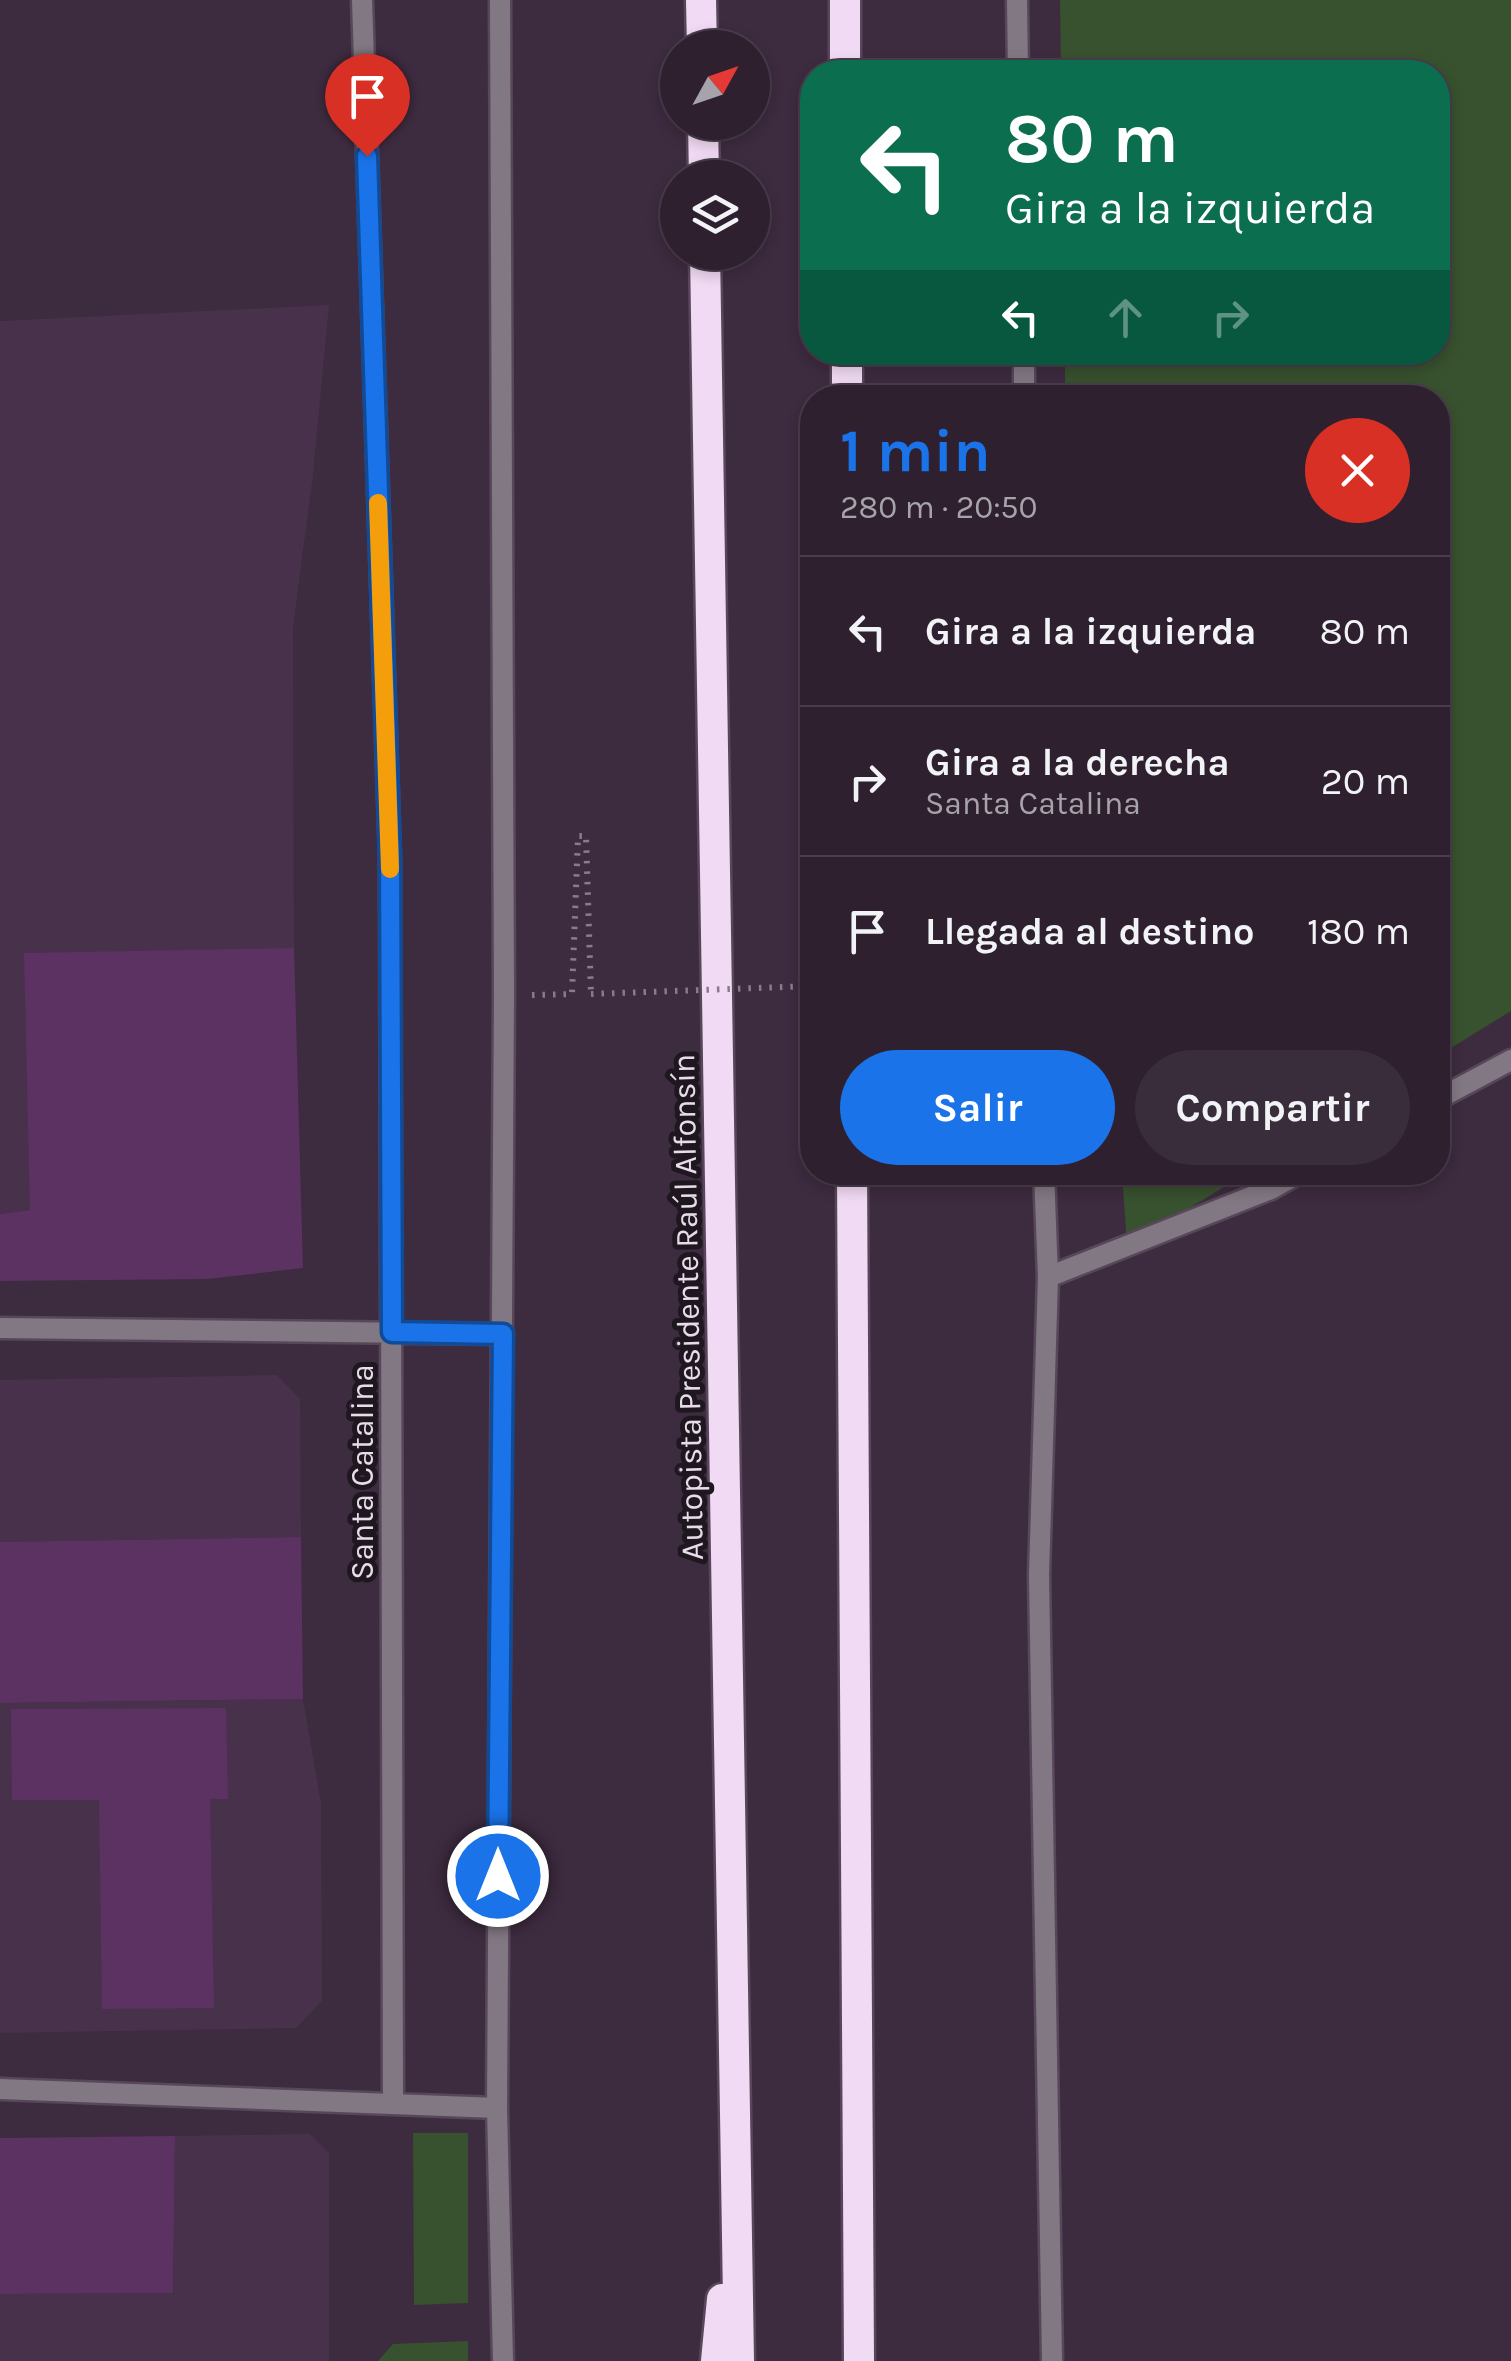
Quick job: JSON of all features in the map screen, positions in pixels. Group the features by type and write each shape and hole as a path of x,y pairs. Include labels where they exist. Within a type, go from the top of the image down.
{"highway":[{"path":"701,0 702,30"},
{"path":"844,0 845,60"},
{"name":"Autopista Presidente Raúl Alfonsín","path":"705,270 739,2361"},
{"path":"852,1185 859,2361"},
{"path":"716,2361 737,2126"}],"street":[{"name":"Santa Catalina","path":"362,0 390,858 393,2104"},
{"path":"500,0 504,995 496,2108 502,2361"},
{"path":"1017,0 1018,60"},
{"path":"1450,1093 1511,1060"},
{"path":"1044,1185 1048,1277 1039,1575 1052,2361"},
{"path":"1048,1277 1278,1185"},
{"path":"0,1328 503,1334"},
{"path":"0,2089 496,2108"}],"path":[{"path":"504,995 572,994 578,836 586,836 591,994 800,986"}],"shaded area":[{"path":"329,305 293,628 294,948 30,1210 0,1214 0,321"},
{"path":"277,1375 300,1399 301,1537 0,1542 0,1380"},
{"path":"303,1699 321,1803 322,2001 296,2028 0,2033 0,1703"},
{"path":"310,2134 329,2153 329,2361 0,2361 0,2294 173,2293 175,2136"}],"green space":[{"path":"1060,0 1511,0 1511,1011 1450,1049 1450,385 1065,385 1065,365 1450,365 1450,60 1061,60"},
{"path":"1123,1185 1227,1185 1127,1246"},
{"path":"413,2133 468,2133 468,2303 414,2305"},
{"path":"468,2341 468,2361 378,2361 393,2344"}],"building":[{"path":"294,948 303,1268 208,1279 0,1281 0,1214 30,1210 24,953"},
{"path":"301,1537 303,1699 0,1703 0,1542"},
{"path":"226,1708 228,1799 210,1799 214,2008 102,2009 99,1800 12,1800 11,1709"},
{"path":"175,2136 173,2293 0,2294 0,2138"}],"slow traffic":[{"path":"378,503 390,869"}],"route":[{"path":"367,156 390,858 392,1332 503,1334 498,1876"}]}
